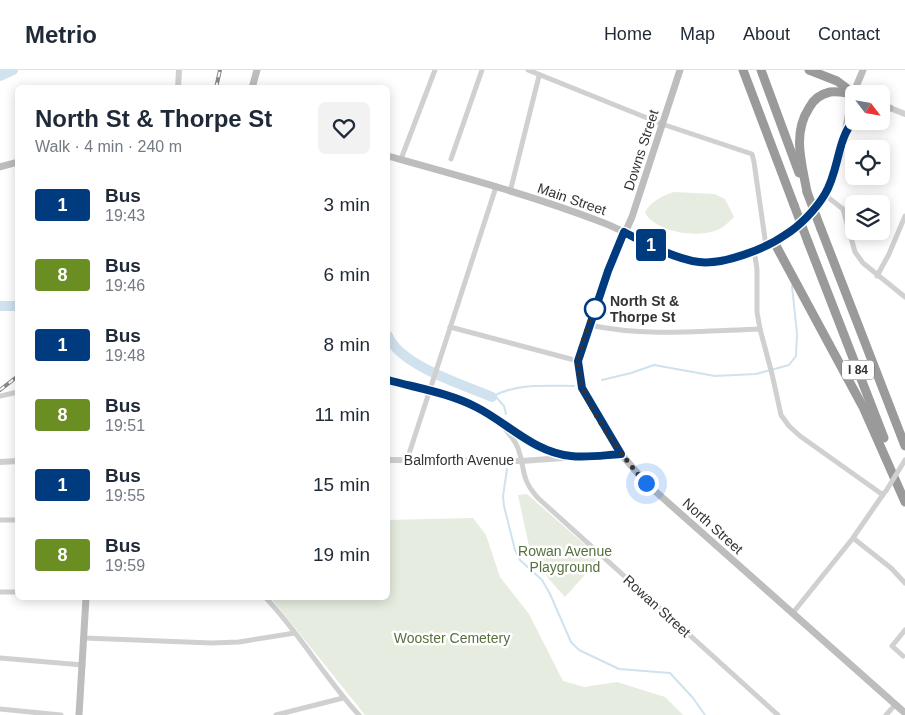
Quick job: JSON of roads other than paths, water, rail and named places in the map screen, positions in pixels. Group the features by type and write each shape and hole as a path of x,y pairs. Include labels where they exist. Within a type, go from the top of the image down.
{"highway":[{"name":"I 84","path":"743,70 885,440 905,500"},
{"name":"I 84","path":"760,70 905,446"},
{"path":"808,70 838,82 845,87"},
{"path":"807,192 799,143 799,133 805,114 810,106 822,95 836,92 845,93"},
{"path":"770,244 863,407 905,500"}],"main road":[{"path":"253,85 257,70"},
{"name":"Main Street","path":"857,85 863,70"},
{"name":"Downs Street","path":"624,232 632,218 680,71"},
{"name":"Main Street","path":"390,157 496,187 624,232 681,258 698,262 721,261 770,244 793,229 815,207 825,195 833,178 845,130"},
{"path":"844,136 848,130"},
{"path":"0,167 15,163"},
{"name":"North Street","path":"624,232 610,265 578,361 578,374 586,395 621,454 646,483 905,713"},
{"path":"79,715 86,600"}],"street":[{"path":"178,85 179,70"},
{"path":"401,160 435,70"},
{"path":"451,159 482,70"},
{"path":"528,70 662,124 752,154 770,244"},
{"path":"510,192 539,76"},
{"path":"890,108 905,114"},
{"path":"407,460 496,187"},
{"path":"825,195 843,209 855,252 862,263 905,297"},
{"path":"878,276 905,216"},
{"path":"754,250 757,269 757,312 781,415 789,426 884,493"},
{"path":"589,325 613,330 638,332 760,329"},
{"path":"450,327 578,361"},
{"name":"Rowan Street","path":"390,381 457,398 478,408 533,444 557,454 572,457"},
{"path":"0,396 15,393"},
{"name":"Rowan Street","path":"496,419 511,435 517,447 523,474 529,488 538,498 778,715"},
{"name":"Balmforth Avenue","path":"390,460 521,461 621,454"},
{"path":"792,614 853,538 905,460"},
{"path":"0,462 15,461"},
{"path":"0,520 15,520"},
{"path":"853,538 891,568 905,583"},
{"path":"0,592 15,592"},
{"path":"268,600 359,715"},
{"path":"903,656 892,646 905,630"},
{"path":"84,638 212,643 239,642 295,633"},
{"path":"0,658 82,664"},
{"path":"276,715 344,698"},
{"path":"886,715 895,705"},
{"path":"0,709 61,715"}],"waterway":[{"path":"0,76 13,70"},
{"path":"602,380 654,365 715,376 756,374 789,365 796,356 797,334 792,286"},
{"path":"0,306 15,306"},
{"path":"390,339 395,347 419,365 449,380 492,397"},
{"path":"492,397 521,387 574,386"},
{"path":"494,397 504,406 506,414"},
{"path":"507,469 503,496 515,550 520,560 542,580 571,642 579,650 619,669 670,673 693,698 705,715"}],"railway":[{"path":"217,85 220,70"},
{"path":"0,390 15,378"}],"place":[{"name":"North St & Thorpe St","path":"595,309"}],"park label":[{"name":"Rowan Avenue Playground","path":"565,560"},
{"name":"Wooster Cemetery","path":"452,638"}]}
